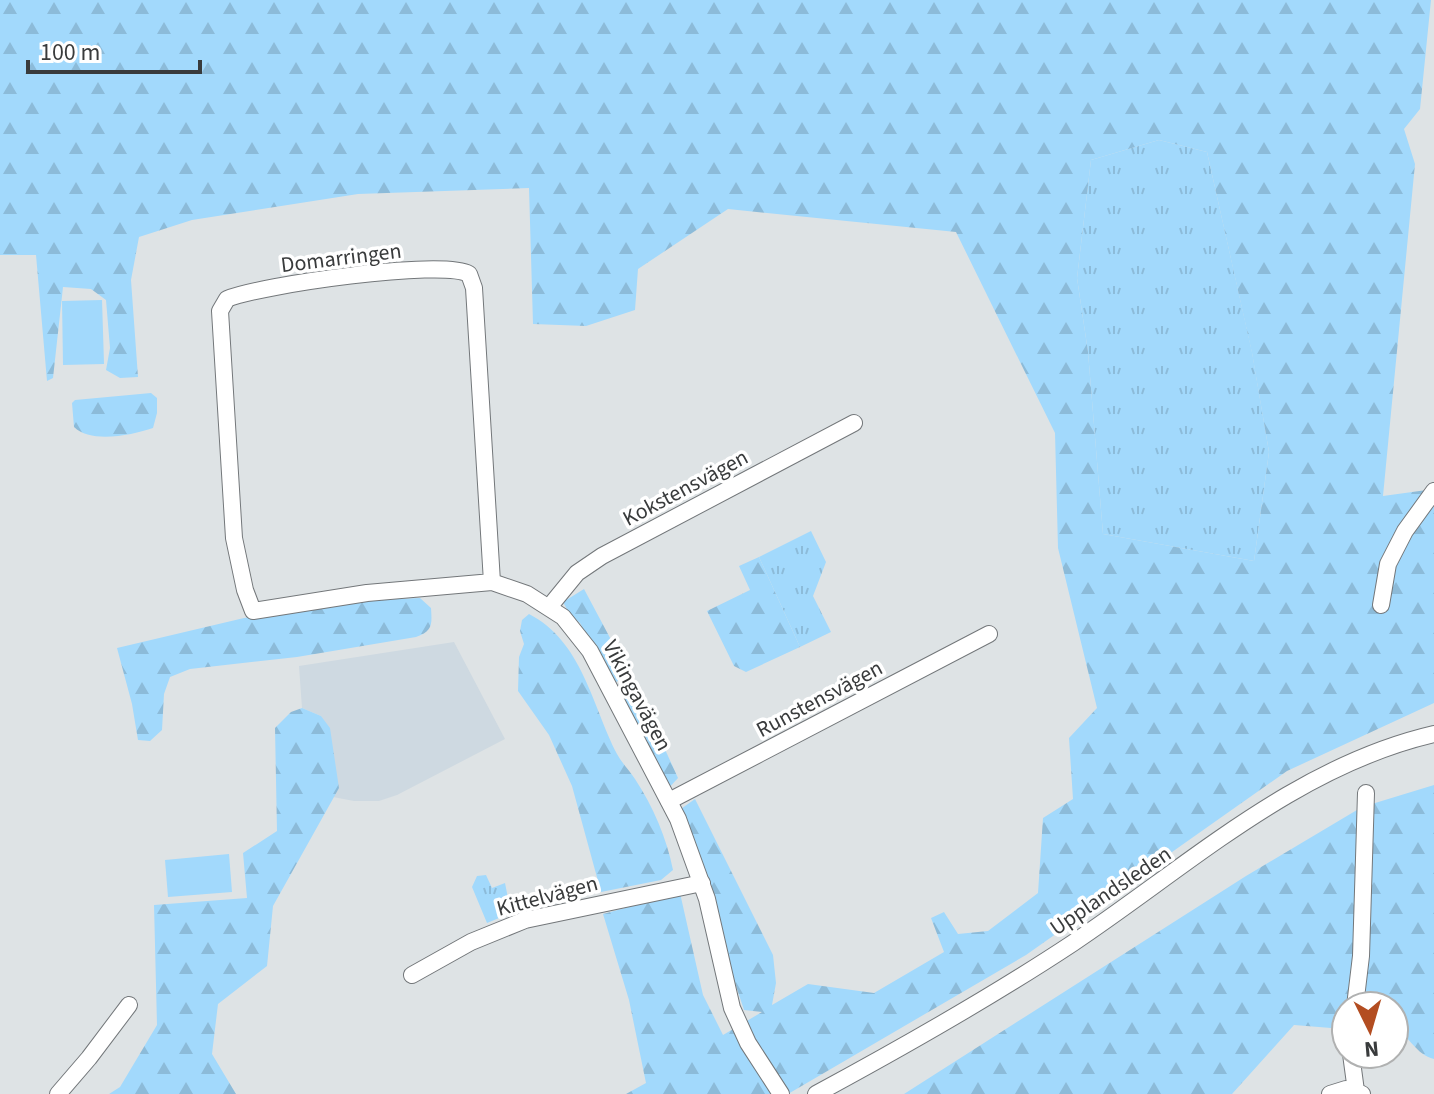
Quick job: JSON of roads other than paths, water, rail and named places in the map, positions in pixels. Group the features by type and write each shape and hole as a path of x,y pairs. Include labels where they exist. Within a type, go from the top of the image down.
{"street":[{"name":"Domarringen","path":"253,611 245,590 234,538 221,305 234,296 315,280 372,273 450,269 469,274 474,288 492,582"},
{"name":"Kokstensvägen","path":"550,606 570,580 602,556 854,423"},
{"path":"1381,605 1388,564 1405,531 1434,491"},
{"name":"Vikingavägen","path":"253,611 367,593 492,582 550,606 573,627 585,642 685,835 702,883 726,991 748,1043 781,1094"},
{"name":"Runstensvägen","path":"669,801 989,634"},
{"name":"Upplandsleden","path":"816,1094 903,1047 1071,944 1296,790 1359,759 1434,734"},
{"path":"1357,990 1361,956 1366,793"},
{"name":"Kittelvägen","path":"412,975 471,942 525,920 702,883"},
{"path":"58,1094 129,1005"},
{"path":"1330,1094 1346,1089 1359,1093 1354,1070"}]}
